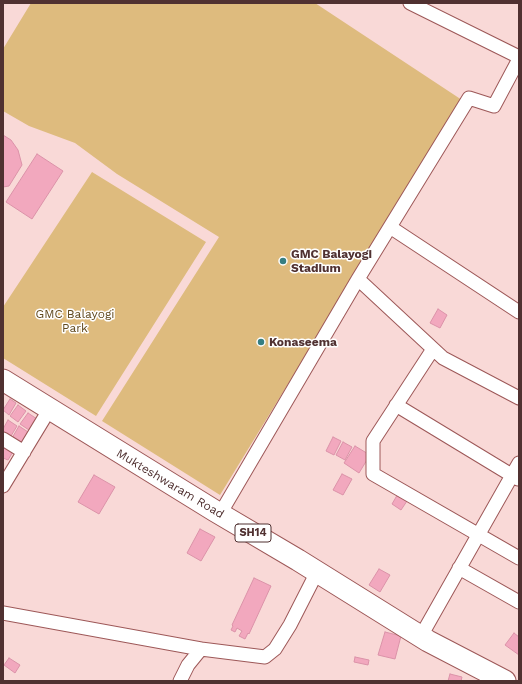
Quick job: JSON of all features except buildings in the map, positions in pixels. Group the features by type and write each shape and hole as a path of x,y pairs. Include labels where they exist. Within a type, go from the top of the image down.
{"main road":[{"name":"Mukteshwaram Road","path":"3,380 49,410 421,636 505,681"}],"street":[{"path":"220,514 358,279 469,98 494,106 519,58 410,3"},
{"path":"390,227 519,312"},
{"path":"358,279 443,358 519,398"},
{"path":"433,349 373,441 373,474 519,558"},
{"path":"396,405 515,478"},
{"path":"4,482 49,410"},
{"path":"3,438 24,452"},
{"path":"421,636 479,534 515,478 519,463"},
{"path":"459,568 519,602"},
{"path":"3,612 201,649 265,658 275,649 290,625 317,572"},
{"path":"180,681 188,665 201,649"}],"green space":[{"name":"GMC Balayogi Stadium","path":"31,3 315,3 462,100 220,495 102,421 219,237 117,174 75,143 29,126 3,111 3,49"},
{"name":"GMC Balayogi Park","path":"92,172 206,242 96,416 3,358 3,307"}],"place":[{"name":"GMC Balayogi Stadium","path":"283,261"},
{"name":"Konaseema","path":"261,342"}]}
